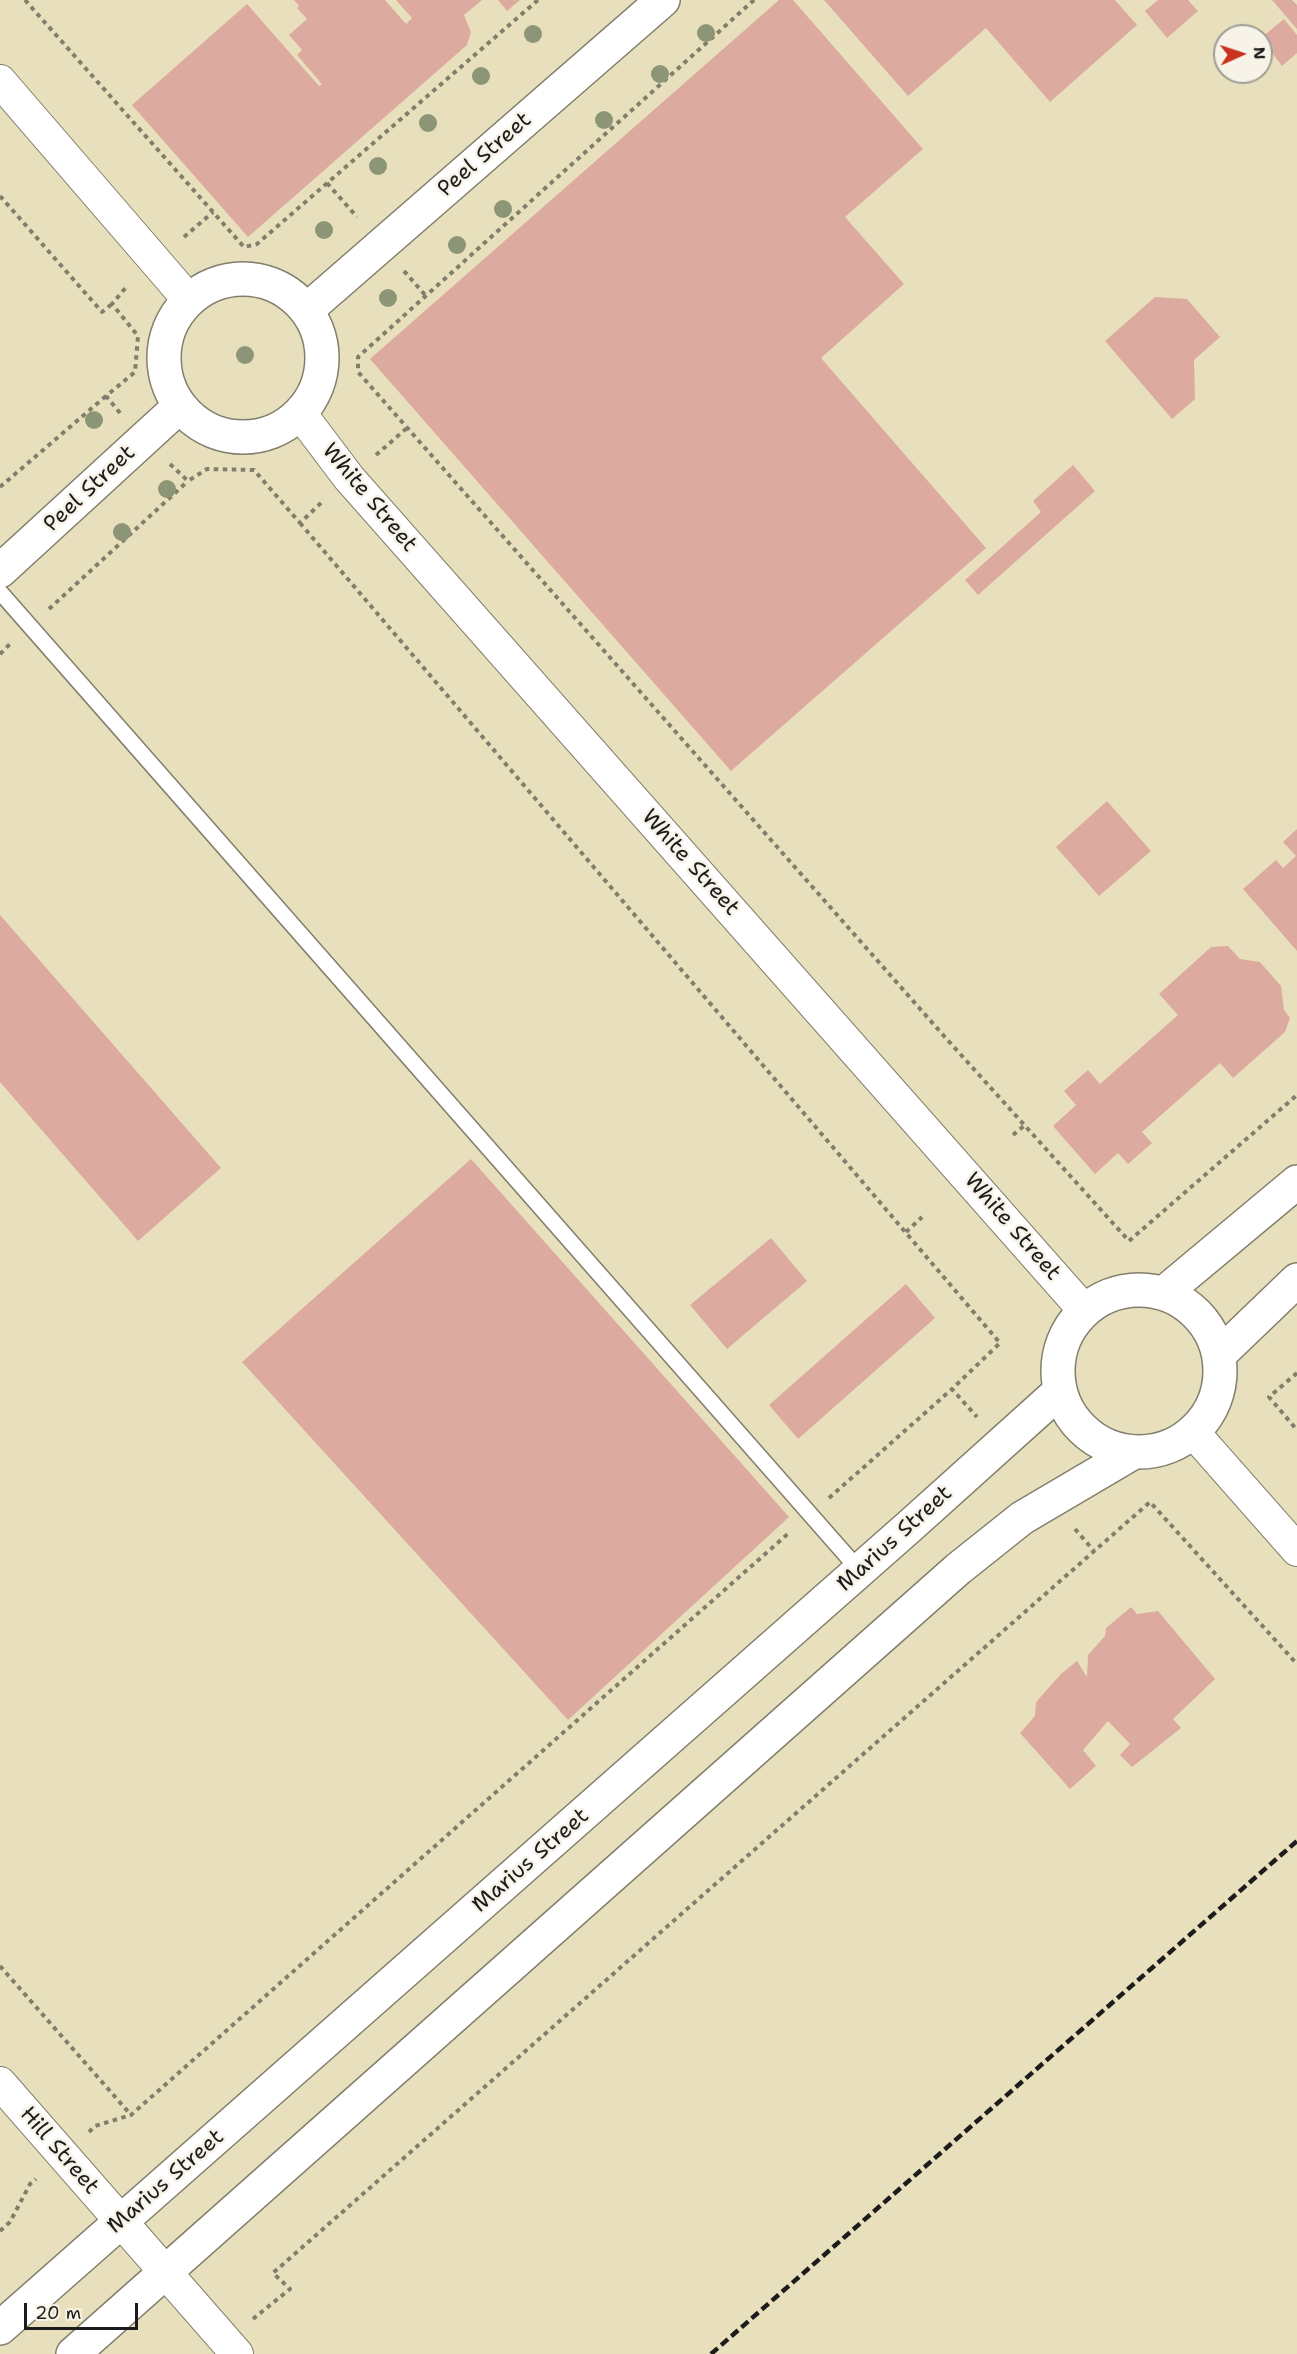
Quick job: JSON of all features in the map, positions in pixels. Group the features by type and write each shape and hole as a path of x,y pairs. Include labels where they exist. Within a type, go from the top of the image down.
{"main road":[{"name":"Peel Street","path":"308,309 663,0"},
{"path":"242,280 268,284 289,292 308,309 320,335 322,364 315,390 300,413 285,426 259,436 228,437 203,427 180,406 168,381 164,356 170,328 188,299 217,284 242,280"},
{"name":"Peel Street","path":"0,572 180,406"},
{"path":"1164,1293 1297,1182"},
{"path":"1219,1355 1297,1280"},
{"path":"1136,1289 1164,1293 1183,1302 1200,1316 1212,1335 1219,1355 1219,1383 1210,1410 1193,1432 1165,1448 1134,1452 1109,1447 1087,1434 1070,1415 1060,1391 1057,1369 1061,1347 1070,1326 1084,1310 1108,1295 1136,1289"},
{"name":"Marius Street","path":"0,2328 860,1571 1060,1391"},
{"path":"73,2354 958,1569 1022,1518 1134,1452"}],"street":[{"path":"0,81 188,299"},
{"name":"White Street","path":"300,413 349,478 1084,1310"},
{"path":"1193,1432 1297,1550"},
{"name":"Hill Street","path":"0,2083 232,2348"}],"lane":[{"path":"0,592 860,1571"}],"path":[{"path":"25,0 244,247 257,244 538,0"},
{"path":"754,0 358,357 358,372 1129,1241 1297,1095"},
{"path":"327,183 357,217"},
{"path":"0,196 102,312 129,284"},
{"path":"184,237 213,212"},
{"path":"403,271 426,296"},
{"path":"0,487 135,372 138,336 112,304"},
{"path":"106,396 123,416"},
{"path":"370,460 406,428"},
{"path":"0,654 188,481 207,469 254,470 1000,1343 952,1389 131,2115 96,2126 30,2184 10,2222 0,2231"},
{"path":"178,473 188,481"},
{"path":"300,523 323,501"},
{"path":"1013,1135 1025,1125"},
{"path":"906,1232 922,1217"},
{"path":"1297,1373 1269,1397 1297,1430"},
{"path":"952,1389 1001,1444"},
{"path":"1050,1502 1094,1551"},
{"path":"232,2348 290,2289 273,2273 1150,1502 1297,1664"},
{"path":"0,1966 131,2115"}],"building":[{"path":"294,0 385,0 406,24 412,18 396,0 482,0 464,15 471,32 467,45 248,237 132,105 247,4 319,86 322,84 297,55 302,50 289,35 307,19 297,8 299,6"},
{"path":"498,0 520,0 507,11"},
{"path":"779,0 793,0 923,149 845,217 904,284 821,358 986,548 731,771 370,359"},
{"path":"824,0 1115,0 1137,25 1050,102 986,28 908,96"},
{"path":"1158,0 1188,0 1198,11 1167,38 1145,11"},
{"path":"1272,0 1292,0 1297,5 1297,29"},
{"path":"1284,19 1297,35 1297,53 1282,66 1273,54 1273,28"},
{"path":"1155,297 1187,299 1220,337 1194,360 1195,399 1172,419 1105,341"},
{"path":"1073,465 1095,491 978,595 965,580 1041,512 1033,501"},
{"path":"1107,801 1151,851 1099,896 1056,847"},
{"path":"1297,829 1297,951 1243,889 1276,860 1283,868 1296,856 1283,842"},
{"path":"0,915 221,1168 138,1241 0,1082"},
{"path":"1228,946 1240,959 1260,962 1281,986 1284,1010 1290,1018 1285,1032 1233,1078 1220,1063 1142,1132 1152,1143 1128,1164 1118,1153 1095,1174 1053,1126 1076,1105 1064,1091 1088,1070 1100,1084 1178,1015 1159,994 1211,947"},
{"path":"471,1159 789,1517 568,1720 242,1362"},
{"path":"771,1238 807,1281 727,1349 690,1305"},
{"path":"906,1284 935,1318 798,1439 769,1405"},
{"path":"1131,1607 1137,1614 1158,1611 1215,1679 1173,1719 1181,1728 1132,1767 1120,1755 1130,1744 1108,1721 1083,1750 1096,1766 1070,1789 1020,1733 1035,1716 1036,1702 1062,1673 1077,1661 1087,1677 1088,1655 1105,1636 1106,1628"}],"railway":[{"path":"711,2354 1297,1841"}]}
